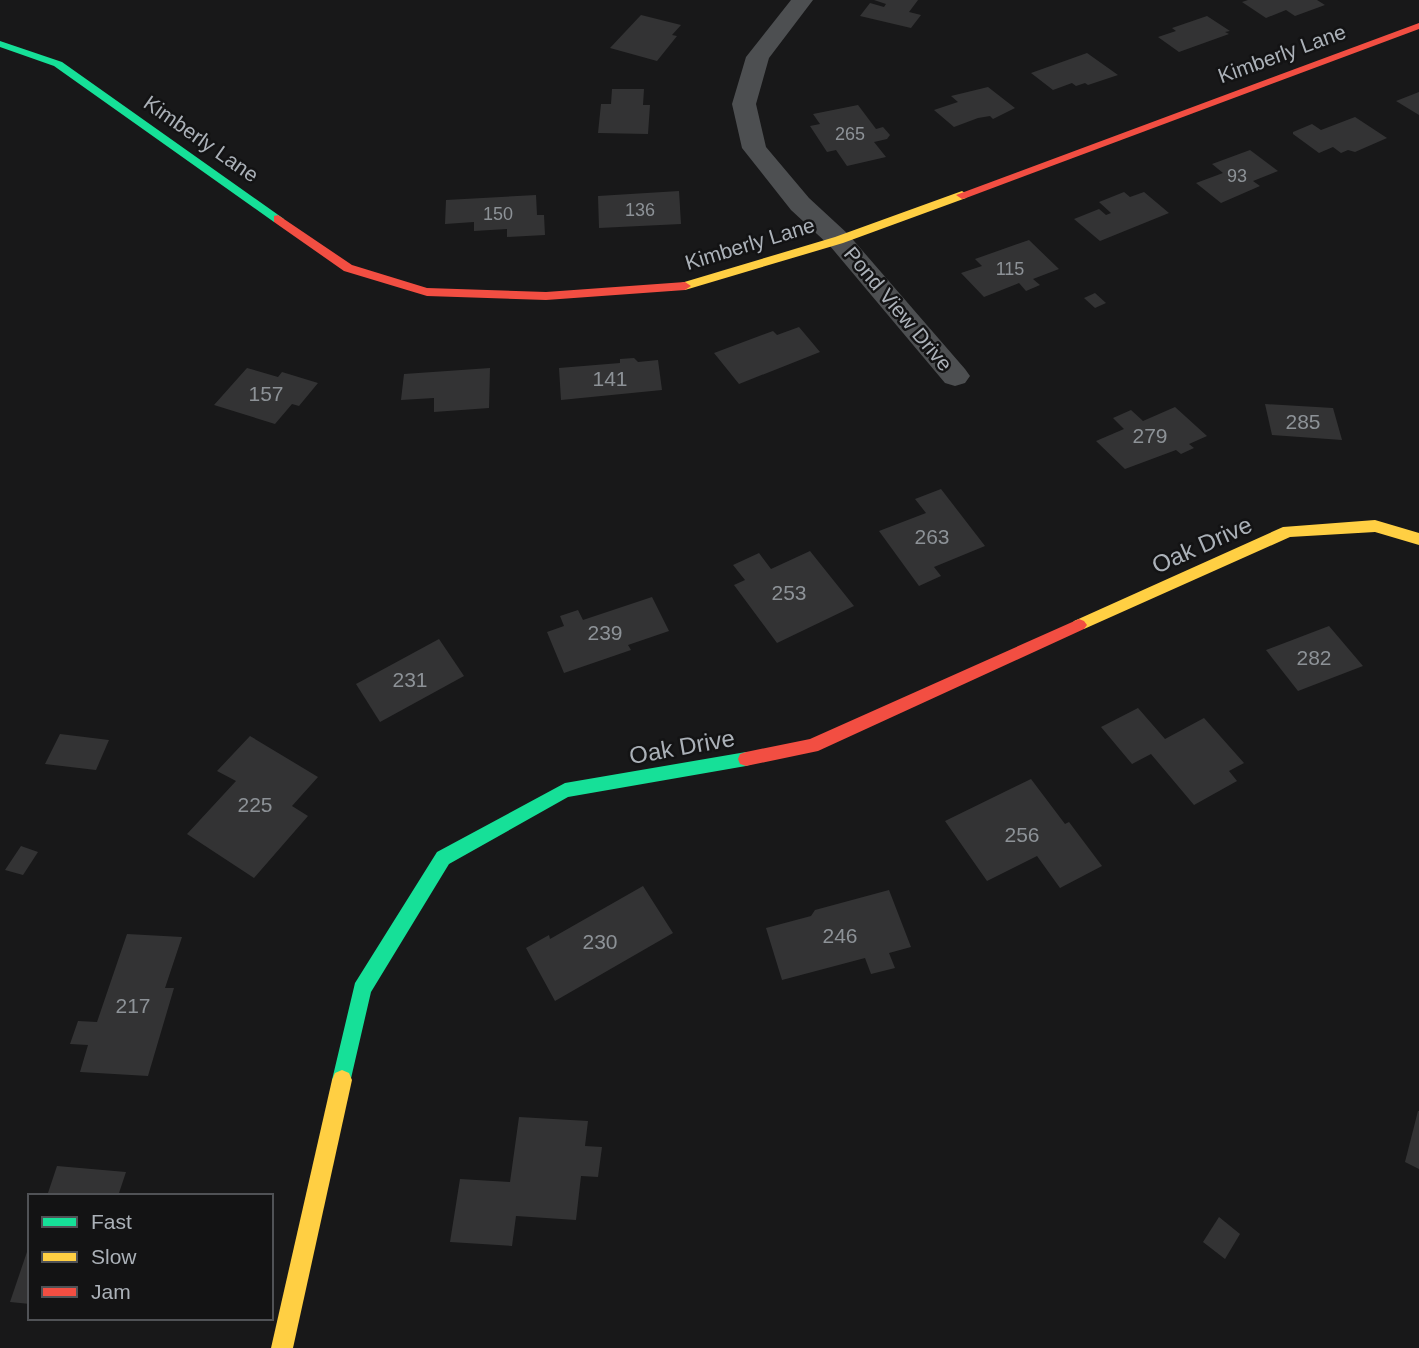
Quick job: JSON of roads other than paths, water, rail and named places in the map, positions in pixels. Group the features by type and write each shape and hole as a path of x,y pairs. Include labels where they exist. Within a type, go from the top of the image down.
{"street":[{"name":"Pond View Drive","path":"802,0 758,57 744,104 754,148 800,204 839,240 955,376"},
{"name":"Kimberly Lane","path":"0,44 58,64 348,268 426,292 546,296 690,286 839,240 1419,26"},
{"name":"Oak Drive","path":"282,1348 362,989 443,858 565,790 812,746 1288,531 1375,526 1419,539"}]}
